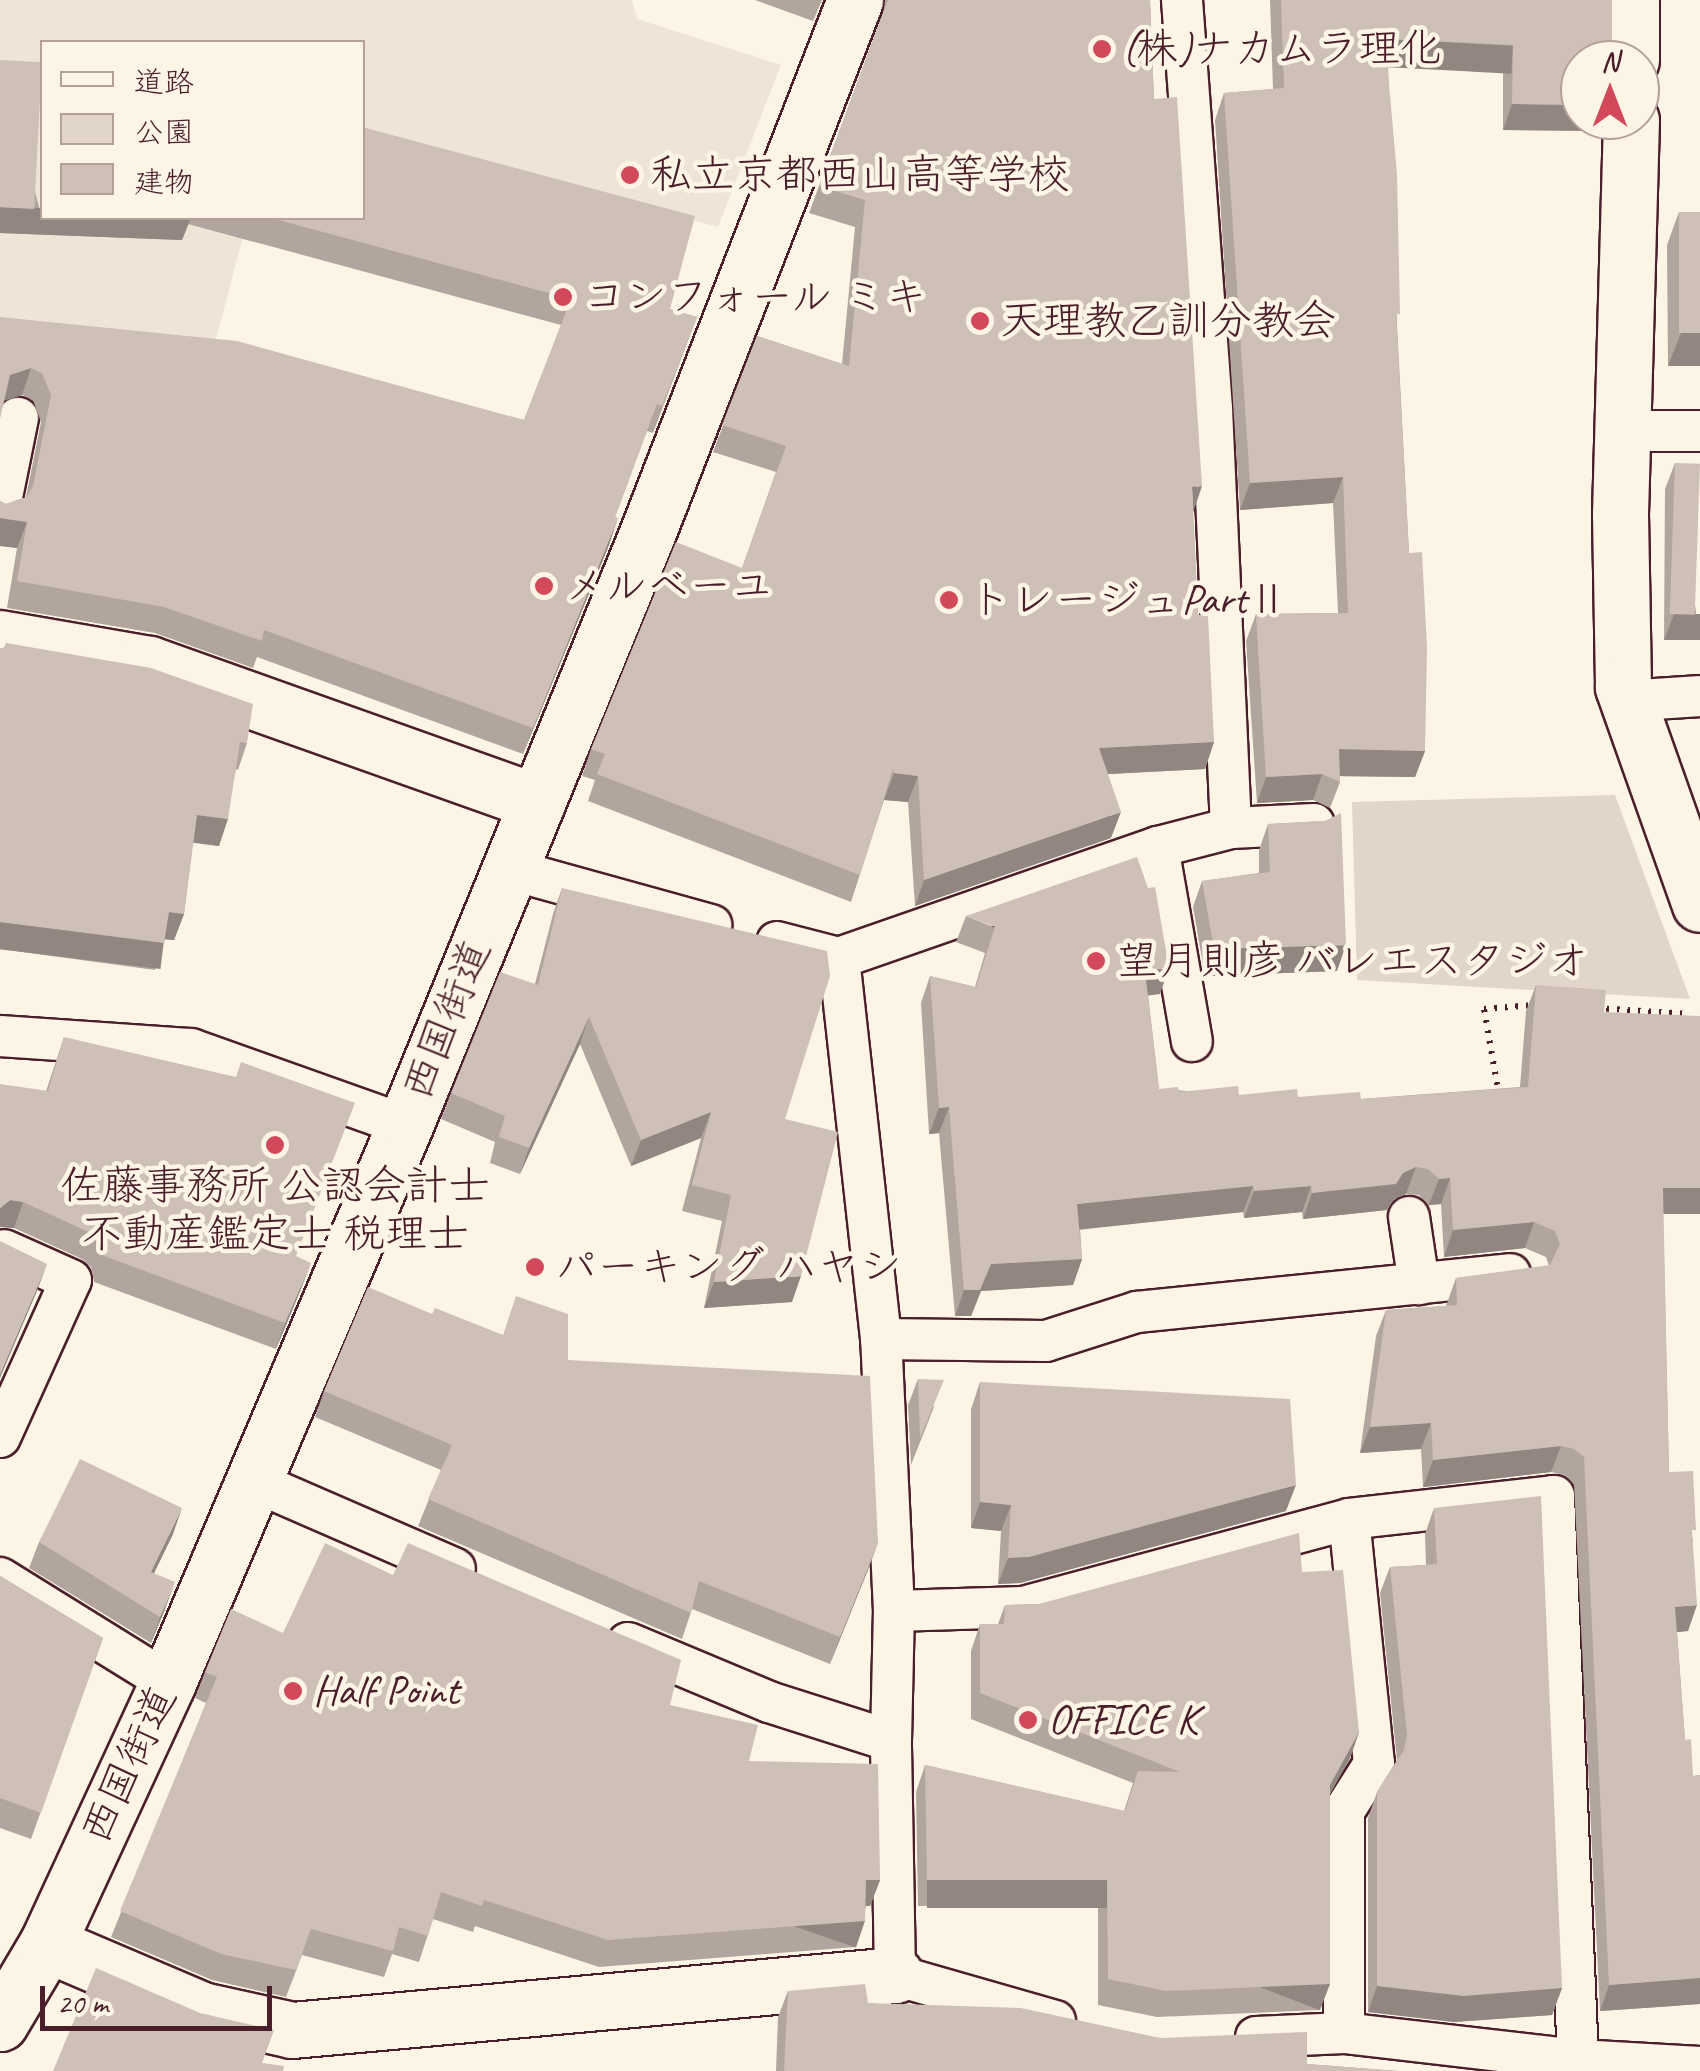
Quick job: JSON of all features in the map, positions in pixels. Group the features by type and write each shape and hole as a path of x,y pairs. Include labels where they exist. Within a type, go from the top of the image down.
{"street":[{"name":"西国街道","path":"17,1983 168,1682 405,1125 647,534 855,0"},
{"path":"1631,0 1631,40"},
{"path":"1630,140 1620,514 1625,701 1700,904"},
{"path":"0,638 150,664 537,802"},
{"path":"17,1983 202,2010 292,2030 895,1975"}],"lane":[{"path":"1182,0 1212,409 1231,828"},
{"path":"0,507 18,418"},
{"path":"1623,431 1700,431"},
{"path":"1625,701 1700,696"},
{"path":"509,869 839,958 1158,847 1231,828 1314,824"},
{"path":"1158,847 1192,1041"},
{"path":"839,958 881,1339 894,1610 891,1741 895,1975 1032,2016 1085,2027"},
{"path":"0,1036 191,1048 405,1125"},
{"path":"1409,1216 1418,1284"},
{"path":"0,1438 71,1280 4,1250"},
{"path":"881,1339 1046,1340 1137,1312 1527,1272"},
{"path":"253,1481 498,1587"},
{"path":"894,1610 1023,1607 1349,1519 1554,1496 1578,2060"},
{"path":"1344,2033 1344,1811 1374,1764 1349,1519"},
{"path":"0,1578 168,1682"},
{"path":"585,1625 768,1702 891,1741"},
{"path":"1212,2038 1344,2033 1578,2060 1700,2067"}],"path":[{"path":"1500,1103 1484,1008 1553,1006"},
{"path":"1592,1008 1690,1014"}],"shaded area":[{"name":"私立京都西山高等学校","path":"0,0 632,0 637,19 781,65 718,227 365,133 365,40 40,40 40,220 247,220 212,354 0,320"}],"green space":[{"path":"1615,795 1690,999 1357,980 1352,802"}],"building":[{"path":"888,0 1150,0 1154,99 1177,97 1202,486 1192,487 1198,615 1208,615 1214,742 1099,748 1121,812 924,880 918,776 894,773 893,769 860,875 597,774 605,754 591,749 676,542 742,568 786,446 722,425 757,336 849,366 865,200 819,186"},
{"path":"1281,0 1612,0 1612,40 1560,40 1560,105 1512,104 1513,45 1385,39 1397,174 1400,314 1396,314 1409,553 1422,552 1427,648 1425,751 1339,749 1340,782 1322,774 1266,777 1256,614 1348,613 1343,477 1250,483 1224,93 1284,88"},
{"path":"0,60 40,62 34,209 0,207"},
{"path":"365,128 695,216 670,309 697,317 662,406 657,404 615,517 618,518 533,728 264,630 262,641 164,607 17,581 27,522 0,518 0,501 6,504 27,497 33,486 51,395 42,373 31,368 10,375 0,419 0,317 237,341 524,420 571,299 278,220 365,220"},
{"path":"1679,212 1700,212 1700,333 1679,333"},
{"path":"1675,463 1700,464 1695,615 1670,614"},
{"path":"6,643 151,668 253,704 247,743 240,742 228,819 197,815 184,914 169,912 164,943 0,922 0,648 5,648"},
{"path":"1341,813 1346,945 1214,949 1202,881 1270,872 1268,824 1325,821"},
{"path":"1137,857 1148,888 1155,887 1169,968 1145,971 1159,1089 1178,1087 1179,1092 1238,1086 1239,1095 1297,1089 1298,1097 1360,1092 1361,1099 1528,1087 1536,985 1606,990 1604,1012 1700,1016 1700,1188 1663,1188 1669,1472 1693,1471 1696,1530 1692,1530 1697,1605 1675,1607 1685,1740 1691,1739 1693,1776 1700,1775 1700,1978 1609,1985 1584,1457 1561,1446 1433,1460 1431,1423 1370,1427 1386,1310 1457,1305 1456,1278 1550,1265 1560,1244 1555,1231 1534,1222 1453,1230 1450,1178 1439,1179 1428,1169 1416,1167 1403,1173 1396,1184 1312,1193 1311,1186 1254,1191 1253,1186 1077,1204 1082,1259 991,1264 980,1290 964,1290 949,1107 939,1108 930,976 976,987 995,927 966,916"},
{"path":"562,888 827,951 830,976 785,1119 838,1132 801,1276 714,1282 731,1195 692,1185 711,1112 641,1140 589,1017 529,1148 499,1137 505,1116 451,1093 500,972 538,985"},
{"path":"64,1037 236,1077 241,1062 355,1103 296,1256 311,1263 285,1323 104,1256 100,1241 91,1233 23,1202 10,1200 0,1208 0,1084 48,1091"},
{"path":"0,1241 47,1264 0,1374"},
{"path":"368,1287 432,1314 435,1308 503,1335 516,1296 568,1314 568,1360 870,1376 878,1543 840,1637 699,1581 691,1613 428,1499 452,1445 324,1391"},
{"path":"918,1379 944,1380 920,1438"},
{"path":"980,1382 1290,1399 1296,1485 1029,1557 1008,1558 1011,1505 980,1502"},
{"path":"80,1459 182,1508 151,1572 175,1582 160,1617 39,1542"},
{"path":"1541,1496 1562,1988 1464,1996 1377,1986 1377,1792 1404,1750 1407,1735 1390,1567 1437,1564 1434,1508"},
{"path":"1299,1533 1302,1572 1343,1570 1359,1732 1330,1785 1330,1984 1166,1991 1108,1979 1107,1880 927,1880 925,1765 1125,1811 1138,1771 1180,1772 980,1693 980,1624 1004,1624 1005,1605 1039,1604"},
{"path":"325,1543 393,1575 408,1543 681,1660 670,1705 758,1725 749,1761 878,1764 880,1880 866,1880 865,1921 608,1940 484,1900 482,1906 441,1892 428,1936 399,1927 393,1951 311,1929 296,1970 221,1954 120,1911 217,1677 205,1672 231,1609 283,1633"},
{"path":"0,1576 103,1638 41,1813 0,1798"},
{"path":"96,1968 200,2013 274,2030 262,2063 284,2066 283,2071 53,2071"},
{"path":"865,1984 868,2003 1021,2008 1160,2038 1307,2032 1307,2064 1398,2071 784,2071 788,1991"}],"place":[{"name":"(株)ナカムラ理化","path":"1102,49"},
{"name":"私立京都西山高等学校","path":"630,175"},
{"name":"コンフォール ミキ","path":"563,297"},
{"name":"天理教乙訓分教会","path":"980,321"},
{"name":"メルベーユ","path":"544,586"},
{"name":"トレージュPartⅡ","path":"949,600"},
{"name":"望月則彦 バレエスタジオ","path":"1096,961"},
{"name":"佐藤事務所 公認会計士 不動産鑑定士 税理士","path":"275,1145"},
{"name":"パーキング ハヤシ","path":"535,1267"},
{"name":"Half Point","path":"293,1691"},
{"name":"OFFICE K","path":"1028,1720"}]}
